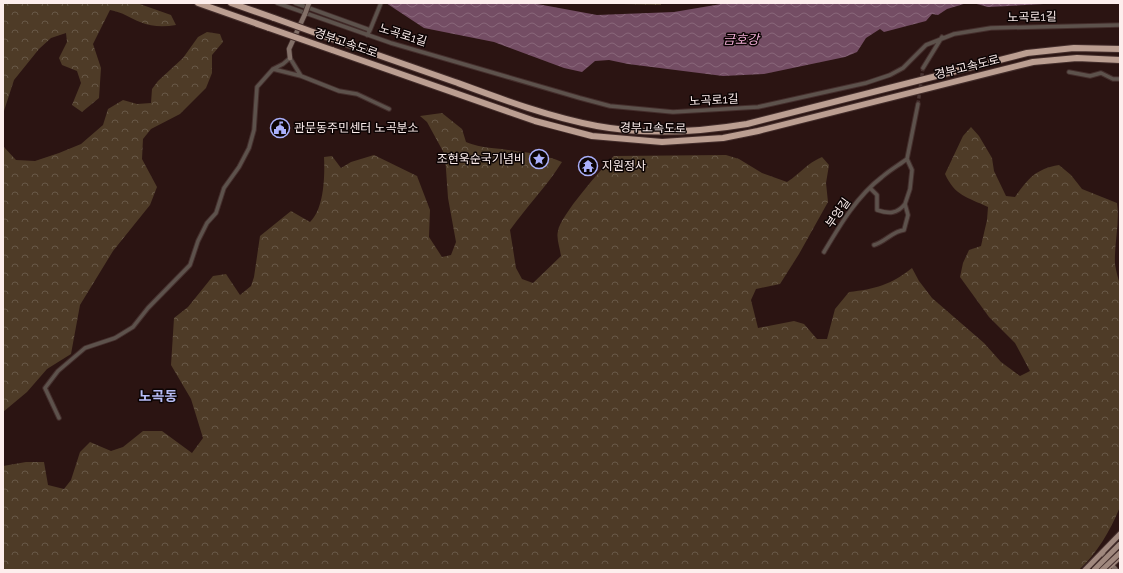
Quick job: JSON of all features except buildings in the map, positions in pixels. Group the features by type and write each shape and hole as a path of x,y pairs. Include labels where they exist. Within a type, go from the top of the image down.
{"highway":[{"name":"경부고속도로","path":"198,3 554,127 616,139 662,142 723,138 758,131 1033,62 1077,58 1120,60"},
{"name":"경부고속도로","path":"231,3 562,118 598,126 651,131 718,128 748,124 1027,53 1074,48 1120,49"}],"main road":[{"path":"290,58 289,49 309,3"},
{"path":"1085,570 1120,534"},
{"path":"1094,570 1120,544"},
{"path":"1102,553 1116,570"},
{"path":"1102,570 1120,553"},
{"path":"1106,570 1120,557"}],"street":[{"name":"노곡로1길","path":"277,3 367,35 610,106 673,112 758,107 866,83 890,75 904,68 926,45 942,37 954,34 991,28 1120,25"},
{"path":"295,3 370,30"},
{"path":"367,35 381,3"},
{"path":"923,68 942,37"},
{"path":"59,418 45,388 58,371 85,348 115,338 133,327 148,308 190,265 198,240 207,222 216,212 224,188 239,167 249,148 254,130 257,86 273,69 283,64 290,58 301,76"},
{"path":"273,69 290,75 301,76 339,91 357,94 390,108"},
{"path":"1069,72 1090,76 1101,73 1113,79 1120,79"},
{"path":"870,188 877,195 877,210 889,214 900,209 905,204 910,189 912,170 907,159 918,104"},
{"name":"부엉길","path":"824,252 842,222 870,188 882,177 907,159"},
{"path":"874,245 882,243 899,230 904,230 908,215 905,204"}],"green space":[{"path":"3,3 137,3 171,15 176,25 149,25 110,10 93,44 101,68 99,98 82,112 72,105 81,83 77,71 62,65 59,58 67,42 66,33 51,38 39,49 14,80 3,114"},
{"path":"586,3 661,3 661,5"},
{"path":"207,32 220,34 223,42 212,55 212,73 206,88 180,114 151,129 143,139 142,159 157,187 150,205 113,251 80,305 71,354 47,369 27,392 3,412 3,146 16,160 35,161 81,144 103,125 108,109 123,100 137,104 151,103 152,89 158,81 183,58 198,37"},
{"path":"442,113 462,129 466,142 482,147 536,154 562,162 510,230 516,268 522,279 533,283 561,256 557,237 560,224 582,192 614,156 726,155 739,159 762,173 787,182 822,157 829,165 826,183 828,202 799,254 780,284 756,289 751,300 758,328 794,321 804,324 817,339 827,339 835,309 849,292 875,288 890,282 912,268 919,281 932,298 984,343 1001,362 1020,376 1030,371 1015,343 989,317 960,277 963,263 969,250 981,246 987,220 988,207 962,195 953,187 945,174 963,136 971,127 979,136 992,158 994,171 1006,196 1015,197 1028,180 1038,172 1059,165 1071,175 1082,189 1117,203 1118,211 1115,267 1120,285 1120,507 1103,541 1079,570 3,570 3,466 26,462 44,462 48,485 64,489 71,480 80,452 90,442 111,451 123,447 143,431 162,431 192,453 203,438 191,399 171,365 174,318 188,307 213,276 226,274 240,295 251,286 254,277 260,236 291,211 310,222 315,216 323,192 324,157 332,156 341,168 351,162 374,155 417,176 430,210 429,237 442,257 451,255 456,242 448,198 445,155 427,122 420,116"}],"water":[{"name":"금호강","path":"386,3 532,3 597,15 674,12 727,3 967,3 947,9 938,15 932,14 926,21 884,32 880,29 866,38 857,52 845,57 764,74 723,76 628,64 609,60 595,61 582,72 564,68 494,42 424,28"},
{"path":"973,3 1062,3 988,7"}],"tunnel":[{"path":"918,104 923,68"}],"place":[{"name":"관문동주민센터 노곡분소","path":"280,128"},
{"name":"조현욱순국기념비","path":"539,159"},
{"name":"지원정사","path":"588,166"}],"district":[{"name":"노곡동","path":"158,396"}]}
